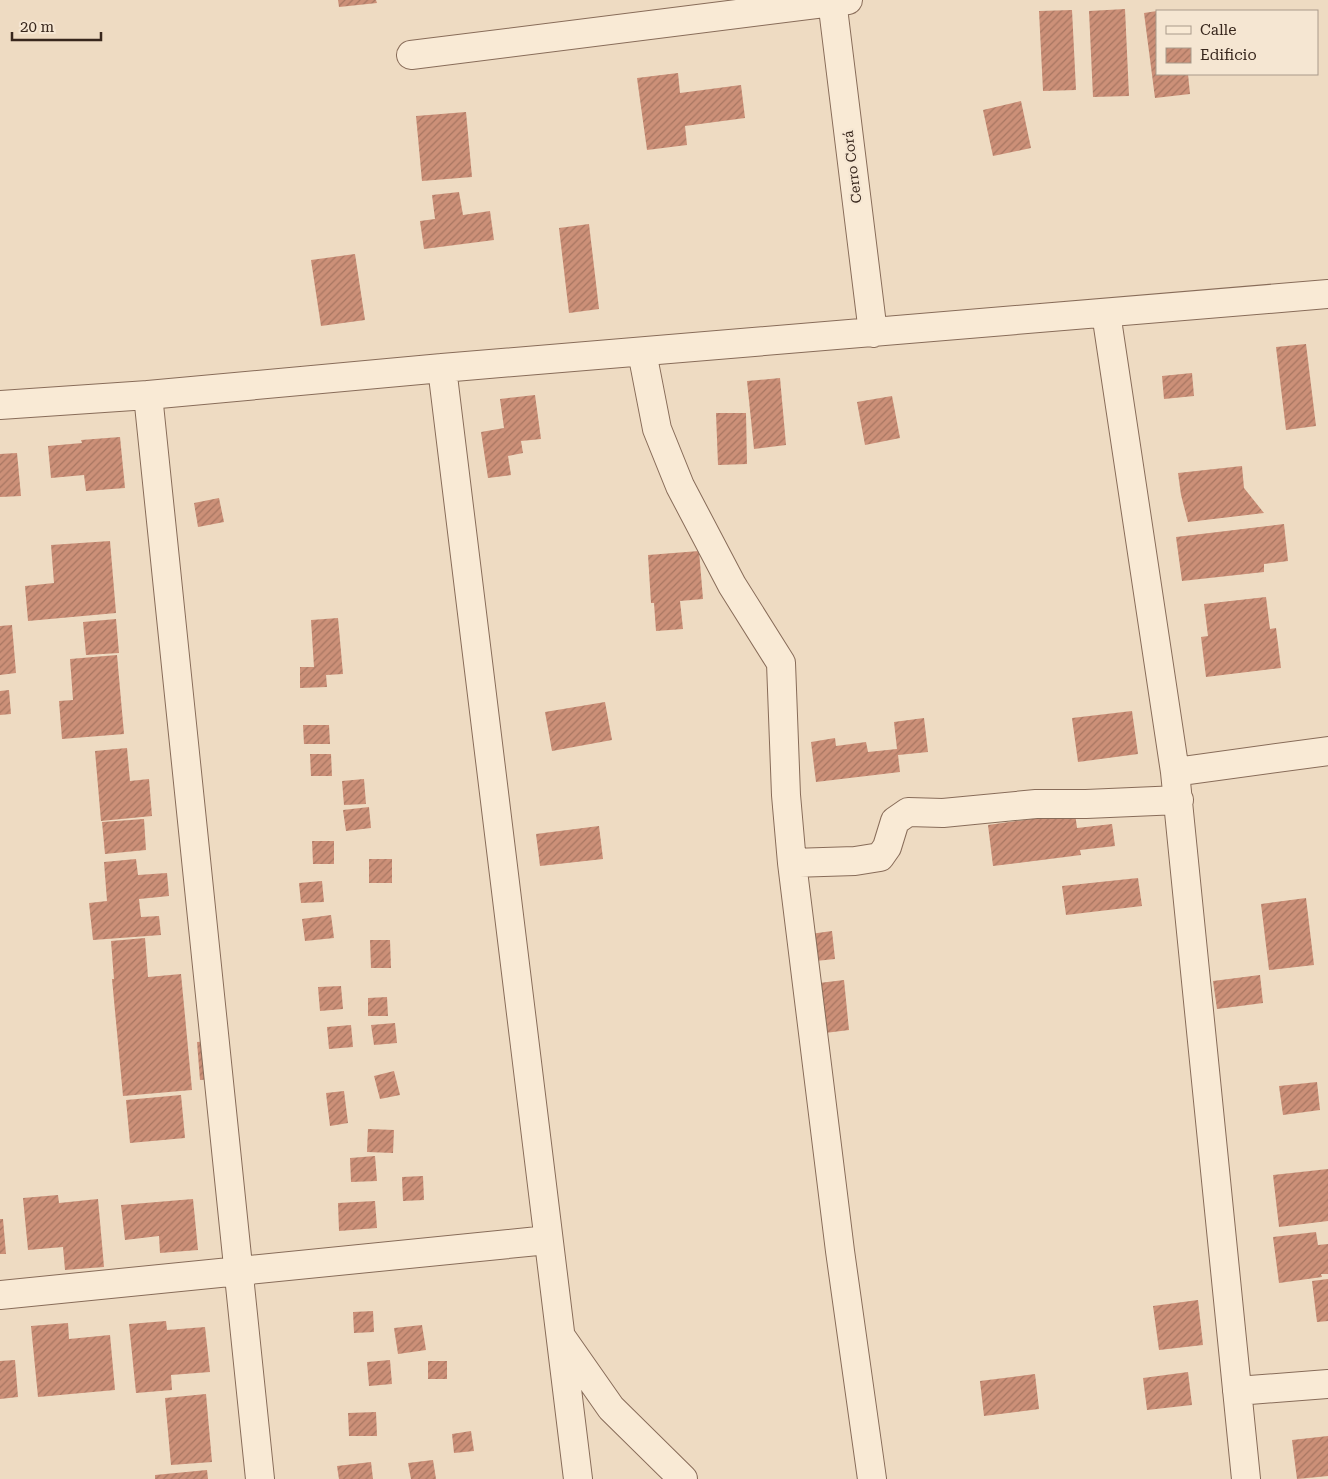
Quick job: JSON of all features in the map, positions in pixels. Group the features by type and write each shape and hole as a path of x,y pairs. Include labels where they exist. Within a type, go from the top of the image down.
{"street":[{"path":"411,55 838,0"},
{"name":"Cerro Corá","path":"838,0 873,334"},
{"path":"0,405 148,395 442,368 873,334 1328,294"},
{"path":"1106,313 1176,772 1246,1479"},
{"path":"642,352 657,429 680,486 732,584 781,663 786,795 792,863 840,1251 872,1479"},
{"path":"442,368 578,1479"},
{"path":"148,395 260,1479"},
{"path":"1176,772 1328,751"},
{"path":"792,863 855,862 880,857 886,848 895,821 908,812 943,813 1036,804 1178,800"},
{"path":"0,1295 548,1240"},
{"path":"560,1335 611,1408 682,1479"},
{"path":"1237,1391 1328,1384"}],"building":[{"path":"338,0 376,0 377,3 339,7"},
{"path":"1125,9 1129,96 1093,97 1089,11"},
{"path":"1072,10 1076,90 1043,91 1039,11"},
{"path":"1156,11 1156,75 1188,75 1190,94 1155,98 1144,13"},
{"path":"678,73 680,93 741,85 745,118 685,126 687,145 647,150 637,78"},
{"path":"1021,101 1031,148 993,156 983,110"},
{"path":"466,112 472,177 422,181 416,116"},
{"path":"459,192 463,215 490,211 494,240 424,249 420,221 435,219 432,195"},
{"path":"589,224 599,309 569,313 559,228"},
{"path":"355,254 365,320 321,326 311,260"},
{"path":"1306,344 1316,426 1286,430 1276,347"},
{"path":"1192,373 1194,396 1164,399 1162,376"},
{"path":"780,378 786,445 754,449 747,381"},
{"path":"535,395 541,439 521,441 523,453 508,456 511,475 488,478 481,432 504,428 500,399"},
{"path":"892,396 900,438 865,445 857,402"},
{"path":"716,413 746,413 747,464 718,465"},
{"path":"120,437 125,488 86,491 84,475 51,478 48,446 82,443 81,440"},
{"path":"17,453 21,496 0,497 0,454"},
{"path":"1242,466 1244,488 1264,513 1188,522 1178,473"},
{"path":"219,498 224,522 198,527 194,503"},
{"path":"1284,524 1288,561 1264,564 1264,572 1182,581 1176,537"},
{"path":"110,541 116,613 28,621 25,586 54,583 51,545"},
{"path":"699,551 703,599 680,601 683,629 656,631 654,603 651,603 648,555"},
{"path":"1266,597 1270,629 1276,628 1281,668 1206,677 1201,637 1208,636 1204,604"},
{"path":"338,618 343,674 326,675 327,687 300,688 300,667 314,667 311,620"},
{"path":"116,619 119,653 86,655 83,622"},
{"path":"12,625 16,673 0,675 0,626"},
{"path":"117,655 124,734 62,739 59,701 73,700 70,659"},
{"path":"9,690 11,714 0,715 0,691"},
{"path":"605,702 612,740 552,751 545,712"},
{"path":"1132,711 1138,754 1078,762 1072,718"},
{"path":"924,718 928,752 898,755 900,772 816,782 811,742 835,738 836,746 866,742 868,752 897,749 894,722"},
{"path":"303,725 329,725 330,744 304,744"},
{"path":"127,748 130,781 149,779 152,816 101,821 95,751"},
{"path":"310,754 331,754 332,776 311,776"},
{"path":"364,779 366,804 344,805 342,781"},
{"path":"369,807 371,828 346,831 343,810"},
{"path":"1075,813 1077,828 1112,824 1115,846 1080,850 1081,855 993,866 988,825"},
{"path":"144,819 146,850 105,854 102,822"},
{"path":"599,826 603,859 540,866 536,834"},
{"path":"312,841 334,841 334,864 313,864"},
{"path":"136,859 138,875 167,873 169,896 139,899 141,917 159,916 161,935 93,940 89,903 107,901 104,862"},
{"path":"369,859 392,859 392,883 369,883"},
{"path":"1138,878 1142,906 1066,915 1062,886"},
{"path":"322,881 324,902 301,903 299,883"},
{"path":"1306,898 1314,965 1269,970 1261,904"},
{"path":"331,915 334,938 305,941 302,919"},
{"path":"832,931 835,959 806,962 803,935"},
{"path":"145,938 148,977 181,974 192,1090 123,1096 112,979 114,979 111,941"},
{"path":"370,940 390,940 391,968 371,968"},
{"path":"1260,975 1263,1003 1217,1009 1213,981"},
{"path":"844,980 849,1030 817,1034 811,984"},
{"path":"341,986 343,1009 320,1011 318,987"},
{"path":"387,997 388,1016 368,1016 368,998"},
{"path":"395,1023 397,1043 374,1045 371,1025"},
{"path":"351,1025 353,1047 329,1049 327,1027"},
{"path":"210,1041 214,1079 200,1080 197,1042"},
{"path":"394,1071 400,1095 380,1099 374,1076"},
{"path":"1317,1082 1320,1110 1283,1115 1279,1086"},
{"path":"344,1091 348,1123 330,1126 326,1093"},
{"path":"181,1095 185,1138 130,1143 126,1100"},
{"path":"368,1129 394,1130 393,1153 367,1152"},
{"path":"375,1156 377,1181 351,1182 350,1158"},
{"path":"1328,1169 1328,1221 1279,1227 1273,1175"},
{"path":"423,1176 424,1200 403,1201 402,1177"},
{"path":"58,1195 59,1203 98,1199 104,1267 65,1270 63,1247 28,1250 23,1198"},
{"path":"193,1199 198,1250 160,1253 159,1236 125,1240 121,1205"},
{"path":"375,1201 377,1228 339,1231 338,1203"},
{"path":"0,1219 3,1219 6,1254 0,1254"},
{"path":"1316,1232 1318,1245 1328,1244 1328,1274 1321,1274 1322,1277 1279,1283 1273,1237"},
{"path":"1328,1279 1328,1321 1317,1322 1312,1281"},
{"path":"1198,1300 1203,1345 1159,1350 1153,1306"},
{"path":"373,1311 374,1332 354,1333 353,1312"},
{"path":"166,1321 167,1330 205,1327 210,1372 171,1375 172,1390 136,1393 129,1324"},
{"path":"68,1323 69,1339 110,1335 115,1390 38,1397 31,1326"},
{"path":"422,1325 426,1350 398,1354 394,1328"},
{"path":"15,1360 18,1397 0,1399 0,1361"},
{"path":"390,1360 392,1384 369,1386 367,1362"},
{"path":"428,1361 447,1361 447,1379 428,1379"},
{"path":"1188,1372 1192,1405 1147,1410 1143,1378"},
{"path":"1035,1374 1039,1409 984,1416 980,1381"},
{"path":"206,1394 212,1462 171,1465 165,1398"},
{"path":"376,1412 377,1436 349,1436 348,1413"},
{"path":"471,1431 474,1451 454,1453 452,1434"},
{"path":"1328,1436 1328,1476 1297,1479 1292,1440"},
{"path":"433,1460 436,1479 411,1479 408,1463"},
{"path":"371,1462 373,1479 339,1479 337,1466"},
{"path":"207,1470 208,1479 155,1479 155,1475"}]}
